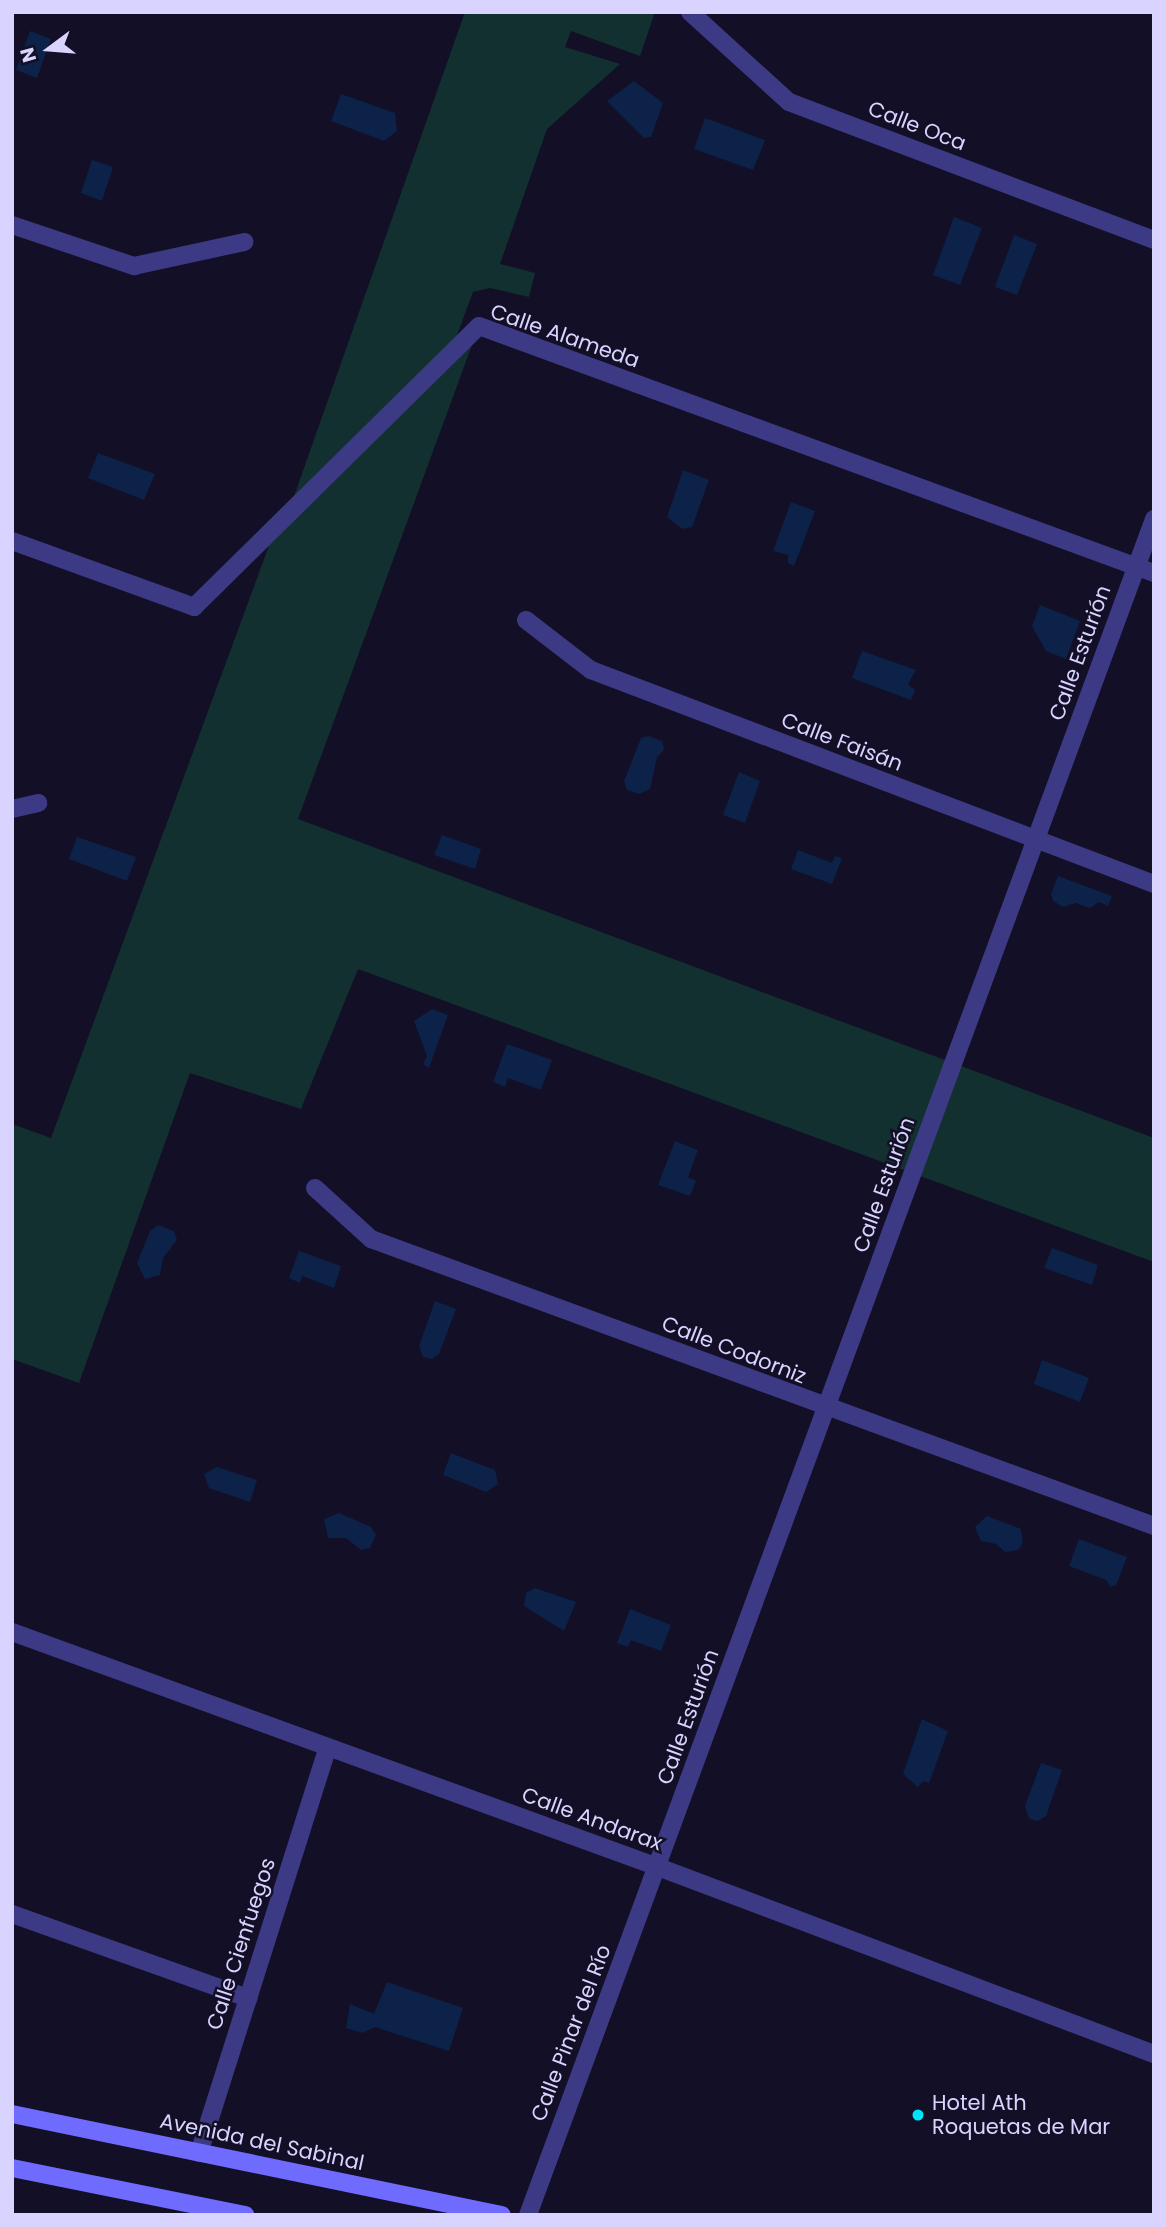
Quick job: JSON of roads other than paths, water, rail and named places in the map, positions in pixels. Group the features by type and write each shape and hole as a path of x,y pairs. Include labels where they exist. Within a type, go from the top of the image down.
{"street":[{"name":"Calle Oca","path":"690,12 789,102 1154,240"},
{"path":"12,225 134,266 244,242"},
{"name":"Calle Alameda","path":"12,541 194,607 479,326 1154,573"},
{"name":"Calle Esturión","path":"657,1867 1154,519"},
{"name":"Calle Faisán","path":"526,620 591,670 1154,884"},
{"path":"12,810 38,803"},
{"name":"Calle Codorniz","path":"315,1188 371,1239 826,1409 1154,1526"},
{"name":"Calle Andarax","path":"12,1632 657,1867 1154,2054"},
{"name":"Calle Cienfuegos","path":"199,2153 327,1749"},
{"name":"Calle Pinar del Río","path":"527,2215 657,1867"},
{"path":"12,1914 247,1998"},
{"name":"Avenida del Sabinal","path":"12,2114 502,2215"},
{"path":"12,2168 245,2215"}],"water":[{"path":"30,31 51,39 37,78 16,70"},
{"path":"634,81 663,103 651,137 644,138 607,101"},
{"path":"341,94 395,113 397,131 384,141 331,121"},
{"path":"705,118 765,140 753,170 694,149"},
{"path":"92,160 113,167 102,201 81,193"},
{"path":"954,217 982,228 960,285 933,275"},
{"path":"1014,235 1037,244 1017,295 995,287"},
{"path":"98,453 155,474 144,500 88,478"},
{"path":"683,470 709,480 692,527 682,529 667,517"},
{"path":"791,502 815,511 794,566 788,563 788,555 773,551"},
{"path":"1040,605 1080,621 1066,659 1046,651 1032,626"},
{"path":"862,651 916,670 908,684 915,690 911,700 852,678"},
{"path":"649,736 662,741 664,750 657,757 650,789 639,794 627,790 624,781 641,738"},
{"path":"739,772 760,781 745,823 723,815"},
{"path":"442,835 481,849 475,869 434,855"},
{"path":"77,837 136,857 127,881 69,859"},
{"path":"798,850 832,863 835,856 842,858 832,884 791,869"},
{"path":"1058,876 1112,896 1108,906 1099,902 1090,908 1076,903 1063,907 1053,901 1051,894"},
{"path":"432,1009 448,1015 429,1068 423,1064 427,1056 414,1021"},
{"path":"507,1044 552,1060 541,1090 508,1078 505,1087 493,1082"},
{"path":"675,1141 698,1150 688,1177 696,1181 690,1196 658,1185"},
{"path":"158,1225 174,1231 177,1240 163,1258 160,1275 145,1279 137,1263 150,1231"},
{"path":"1052,1248 1098,1265 1092,1285 1044,1268"},
{"path":"299,1251 341,1266 334,1288 302,1276 300,1283 289,1278"},
{"path":"435,1301 456,1309 439,1354 432,1359 423,1357 419,1346"},
{"path":"1042,1360 1089,1378 1080,1402 1034,1384"},
{"path":"451,1453 495,1470 498,1484 486,1492 443,1475"},
{"path":"217,1467 257,1480 250,1502 209,1488 204,1474"},
{"path":"339,1513 371,1527 376,1535 370,1548 361,1550 346,1538 328,1538 324,1519"},
{"path":"987,1516 1021,1529 1023,1542 1018,1550 1005,1552 996,1544 981,1541 975,1527"},
{"path":"1079,1539 1127,1557 1116,1585 1111,1587 1106,1580 1069,1566"},
{"path":"535,1588 576,1602 564,1631 524,1606 526,1593"},
{"path":"630,1609 671,1625 661,1651 631,1640 628,1647 617,1643"},
{"path":"922,1719 948,1731 929,1783 923,1781 918,1787 903,1774"},
{"path":"1041,1763 1062,1770 1046,1816 1038,1821 1029,1819 1025,1806"},
{"path":"387,1982 463,2008 449,2051 375,2027 363,2033 346,2028 350,2004 374,2014"}],"place":[{"name":"Hotel Ath Roquetas de Mar","path":"918,2115"}]}
